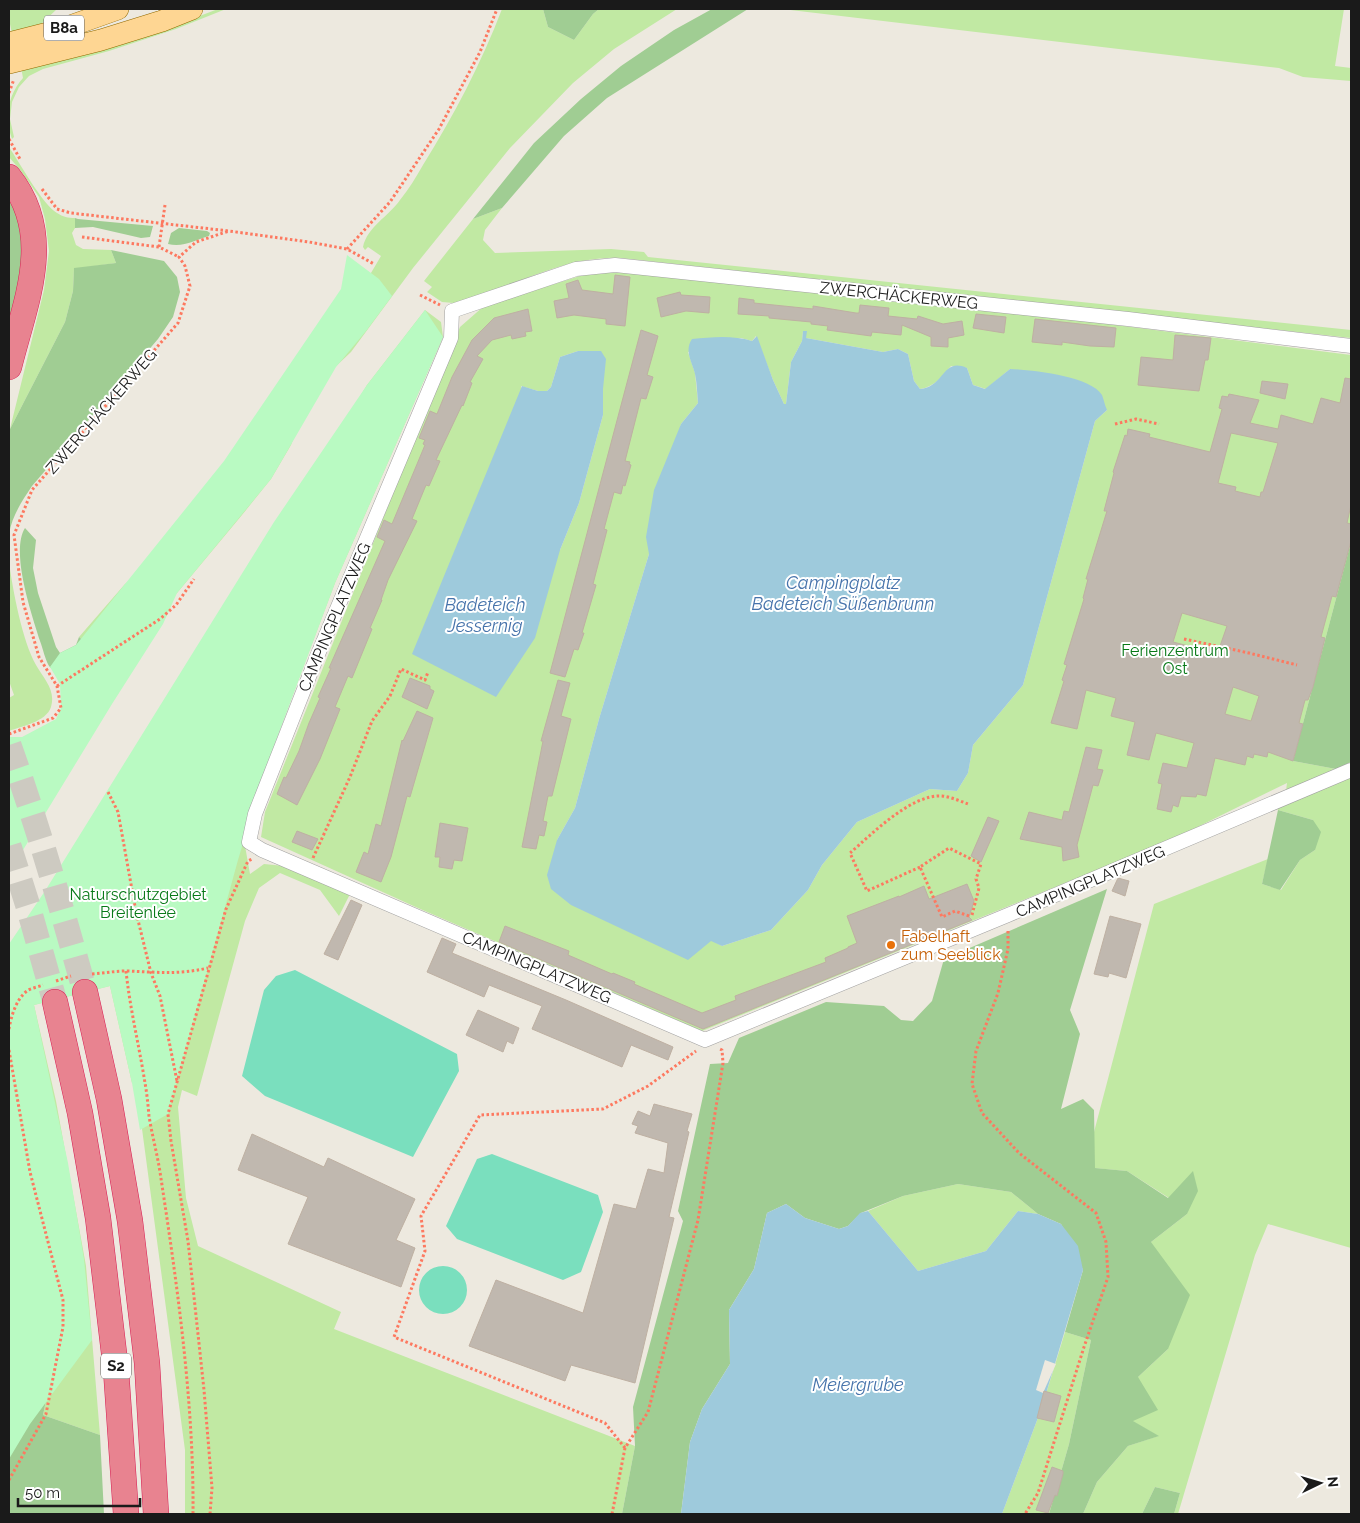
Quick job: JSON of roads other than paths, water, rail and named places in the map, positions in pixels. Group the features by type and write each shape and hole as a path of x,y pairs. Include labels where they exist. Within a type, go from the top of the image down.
{"highway":[{"path":"9,367 30,285 35,251 34,235 16,171"},
{"name":"S2","path":"85,992 109,1099 130,1221 147,1364 156,1514"},
{"name":"S2","path":"55,1002 80,1113 98,1218 116,1370 126,1514"}],"main road":[{"name":"B8a","path":"9,43 56,31 118,9"},
{"name":"B8a","path":"11,71 192,9"}],"street":[{"name":"ZWERCHÄCKERWEG","path":"452,311 576,270 615,265 1128,319 1351,346"},
{"name":"CAMPINGPLATZWEG","path":"452,311 451,338 316,659 255,814 250,842 262,850 705,1040 985,925 1351,770"}],"water":[{"name":"Campingplatz Badeteich Süßenbrunn","path":"803,331 807,331 806,338 883,352 898,349 908,354 914,381 920,389 934,383 953,366 967,368 973,385 985,389 1010,369 1032,371 1060,375 1096,388 1102,395 1107,410 1095,421 1023,685 973,745 968,773 957,791 930,789 857,822 822,865 808,890 771,930 722,946 711,941 688,960 571,905 551,889 547,875 557,840 575,808 599,719 649,554 646,537 654,490 681,424 698,403 696,377 689,356 690,343 692,339 715,337 730,337 752,341 757,336 773,380 784,404 786,404 791,362 802,341"},
{"name":"Badeteich Jessernig","path":"578,351 601,351 606,359 603,415 579,503 560,550 535,638 496,697 412,654 522,386 538,391 547,391 551,387 560,357"},
{"name":"Meiergrube","path":"786,1204 805,1218 839,1229 848,1226 860,1213 868,1211 918,1271 986,1251 1018,1211 1038,1214 1061,1224 1078,1246 1083,1270 1042,1407 1002,1514 681,1514 690,1442 702,1409 730,1364 729,1310 754,1269 767,1213"}],"tunnel":[{"path":"9,745 49,868 85,992"},
{"path":"9,846 55,1002"}],"place":[{"name":"Fabelhaft zum Seeblick","path":"891,945"}],"park label":[{"name":"Ferienzentrum Ost","path":"1175,659"},
{"name":"Naturschutzgebiet Breitenlee","path":"138,903"}]}
